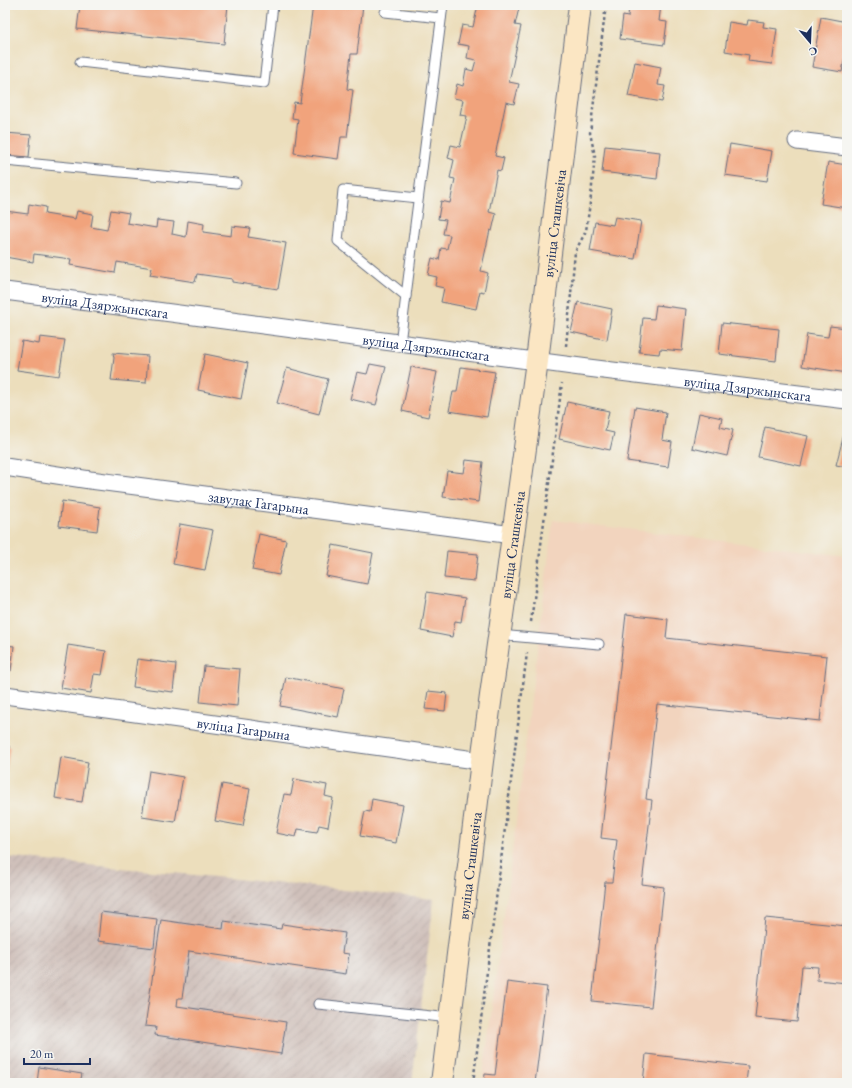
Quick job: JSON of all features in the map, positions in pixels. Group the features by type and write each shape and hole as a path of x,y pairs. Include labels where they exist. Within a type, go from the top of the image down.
{"main road":[{"name":"вуліца Сташкевіча","path":"442,1083 482,761 537,361 580,5"}],"street":[{"path":"797,141 847,147"},
{"name":"вуліца Дзяржынскага","path":"5,291 564,365 847,400"},
{"name":"завулак Гагарына","path":"5,468 513,535"},
{"name":"вуліца Гагарына","path":"5,695 482,761"}],"lane":[{"path":"80,62 264,83 273,5"},
{"path":"400,343 443,5"},
{"path":"385,12 441,18"},
{"path":"5,161 236,183"},
{"path":"406,296 338,241 343,190 418,198"},
{"path":"499,635 599,644"},
{"path":"318,1004 450,1018"}],"path":[{"path":"473,1083 564,365 575,252 586,231 591,196 595,156 590,133 606,5"}],"shaded area":[{"path":"553,520 847,556 847,1083 482,1083"},
{"path":"5,857 434,899 412,1083 5,1083"}],"building":[{"path":"80,5 228,5 224,44 77,29"},
{"path":"313,5 363,5 357,54 351,54 347,89 353,90 347,137 341,137 338,159 294,153 298,119 292,118 294,102 300,103"},
{"path":"478,5 507,5 519,8 515,25 521,26 509,82 519,84 514,104 506,102 495,156 504,158 501,171 497,170 489,212 496,214 492,231 490,230 481,271 488,273 484,292 480,291 476,309 441,302 444,288 435,286 437,277 428,275 432,258 439,260 441,248 447,249 450,235 443,234 446,220 438,219 441,201 450,203 455,179 450,178 454,160 448,158 451,145 460,147 467,116 460,115 463,100 454,98 457,84 463,86 466,69 473,71 476,60 467,58 469,46 458,44 462,25 473,27"},
{"path":"629,5 661,5 659,21 667,22 664,45 620,39 623,16 628,17"},
{"path":"821,17 847,22 847,46 842,72 812,67"},
{"path":"748,20 764,22 763,27 777,29 772,64 748,61 749,55 725,51 729,22 747,25"},
{"path":"635,62 661,67 658,85 665,86 662,102 628,96"},
{"path":"5,133 31,135 29,157 5,155"},
{"path":"730,144 772,151 767,181 725,175"},
{"path":"605,146 660,152 657,179 602,172"},
{"path":"828,162 847,165 847,208 821,204"},
{"path":"29,204 46,207 45,214 75,219 77,211 93,214 91,227 107,230 111,210 129,213 127,223 156,228 157,220 174,222 172,234 186,237 188,221 204,224 203,232 231,236 232,226 250,228 248,237 286,243 278,289 232,282 232,279 197,274 195,282 150,275 152,268 117,262 115,273 70,265 71,259 34,254 33,262 5,257 5,211 28,214"},
{"path":"615,217 641,221 635,259 590,251 595,222 613,225"},
{"path":"578,302 612,309 607,340 571,332"},
{"path":"656,305 686,309 682,351 660,349 659,354 639,352 643,318 654,319"},
{"path":"722,323 779,329 776,361 719,354"},
{"path":"830,326 847,328 847,373 802,366 807,334 828,337"},
{"path":"40,337 65,340 59,376 17,370 22,341 39,344"},
{"path":"113,353 148,356 146,383 111,380 114,358"},
{"path":"205,354 248,363 241,399 198,390"},
{"path":"370,364 386,367 376,405 350,399 357,372 367,374"},
{"path":"411,367 437,372 428,417 402,411"},
{"path":"461,367 495,372 487,417 449,411 453,392 457,392"},
{"path":"287,368 328,379 319,414 277,403"},
{"path":"567,402 609,411 605,431 614,433 610,450 559,439"},
{"path":"635,407 666,412 662,440 672,442 668,467 627,461"},
{"path":"699,413 722,418 720,427 733,430 727,456 692,448"},
{"path":"765,427 808,436 801,466 758,457"},
{"path":"844,434 847,434 847,467 836,465"},
{"path":"466,460 483,462 478,502 443,497 447,471 464,473"},
{"path":"62,501 100,507 97,531 59,526"},
{"path":"180,524 213,530 205,570 173,564"},
{"path":"259,534 286,540 279,575 252,570"},
{"path":"333,545 373,553 367,584 326,576"},
{"path":"447,551 478,554 475,581 444,578"},
{"path":"427,592 465,598 461,622 455,621 452,637 421,631"},
{"path":"626,614 668,619 666,638 827,656 820,721 657,704 646,799 652,800 642,884 664,887 651,1007 592,1001 605,882 612,882 617,840 601,838"},
{"path":"5,645 14,646 11,671 5,670"},
{"path":"68,645 106,651 102,675 94,674 91,693 61,688"},
{"path":"137,659 176,664 173,692 133,687"},
{"path":"204,666 240,669 237,706 200,702"},
{"path":"286,677 344,689 338,717 280,706"},
{"path":"428,691 447,693 445,711 425,709"},
{"path":"5,746 10,747 6,772 5,772"},
{"path":"61,757 88,762 82,802 55,798"},
{"path":"149,771 183,777 175,822 142,817"},
{"path":"294,779 327,785 325,796 333,798 328,827 319,825 317,832 298,829 296,837 276,833 284,794 291,795"},
{"path":"222,784 250,789 243,826 215,821"},
{"path":"372,799 403,805 396,843 360,836 365,811 370,812"},
{"path":"101,912 157,919 154,948 98,941"},
{"path":"765,918 847,926 847,983 817,980 818,967 802,966 797,1022 755,1018"},
{"path":"161,920 223,929 224,921 281,929 282,924 345,933 342,953 349,954 346,974 189,951 182,998 178,998 177,1006 286,1022 281,1054 155,1035 156,1027 145,1026"},
{"path":"507,982 547,987 535,1083 484,1083 485,1074 495,1075"},
{"path":"646,1054 748,1066 746,1083 643,1083"},
{"path":"39,1067 82,1074 80,1083 37,1083"}]}
